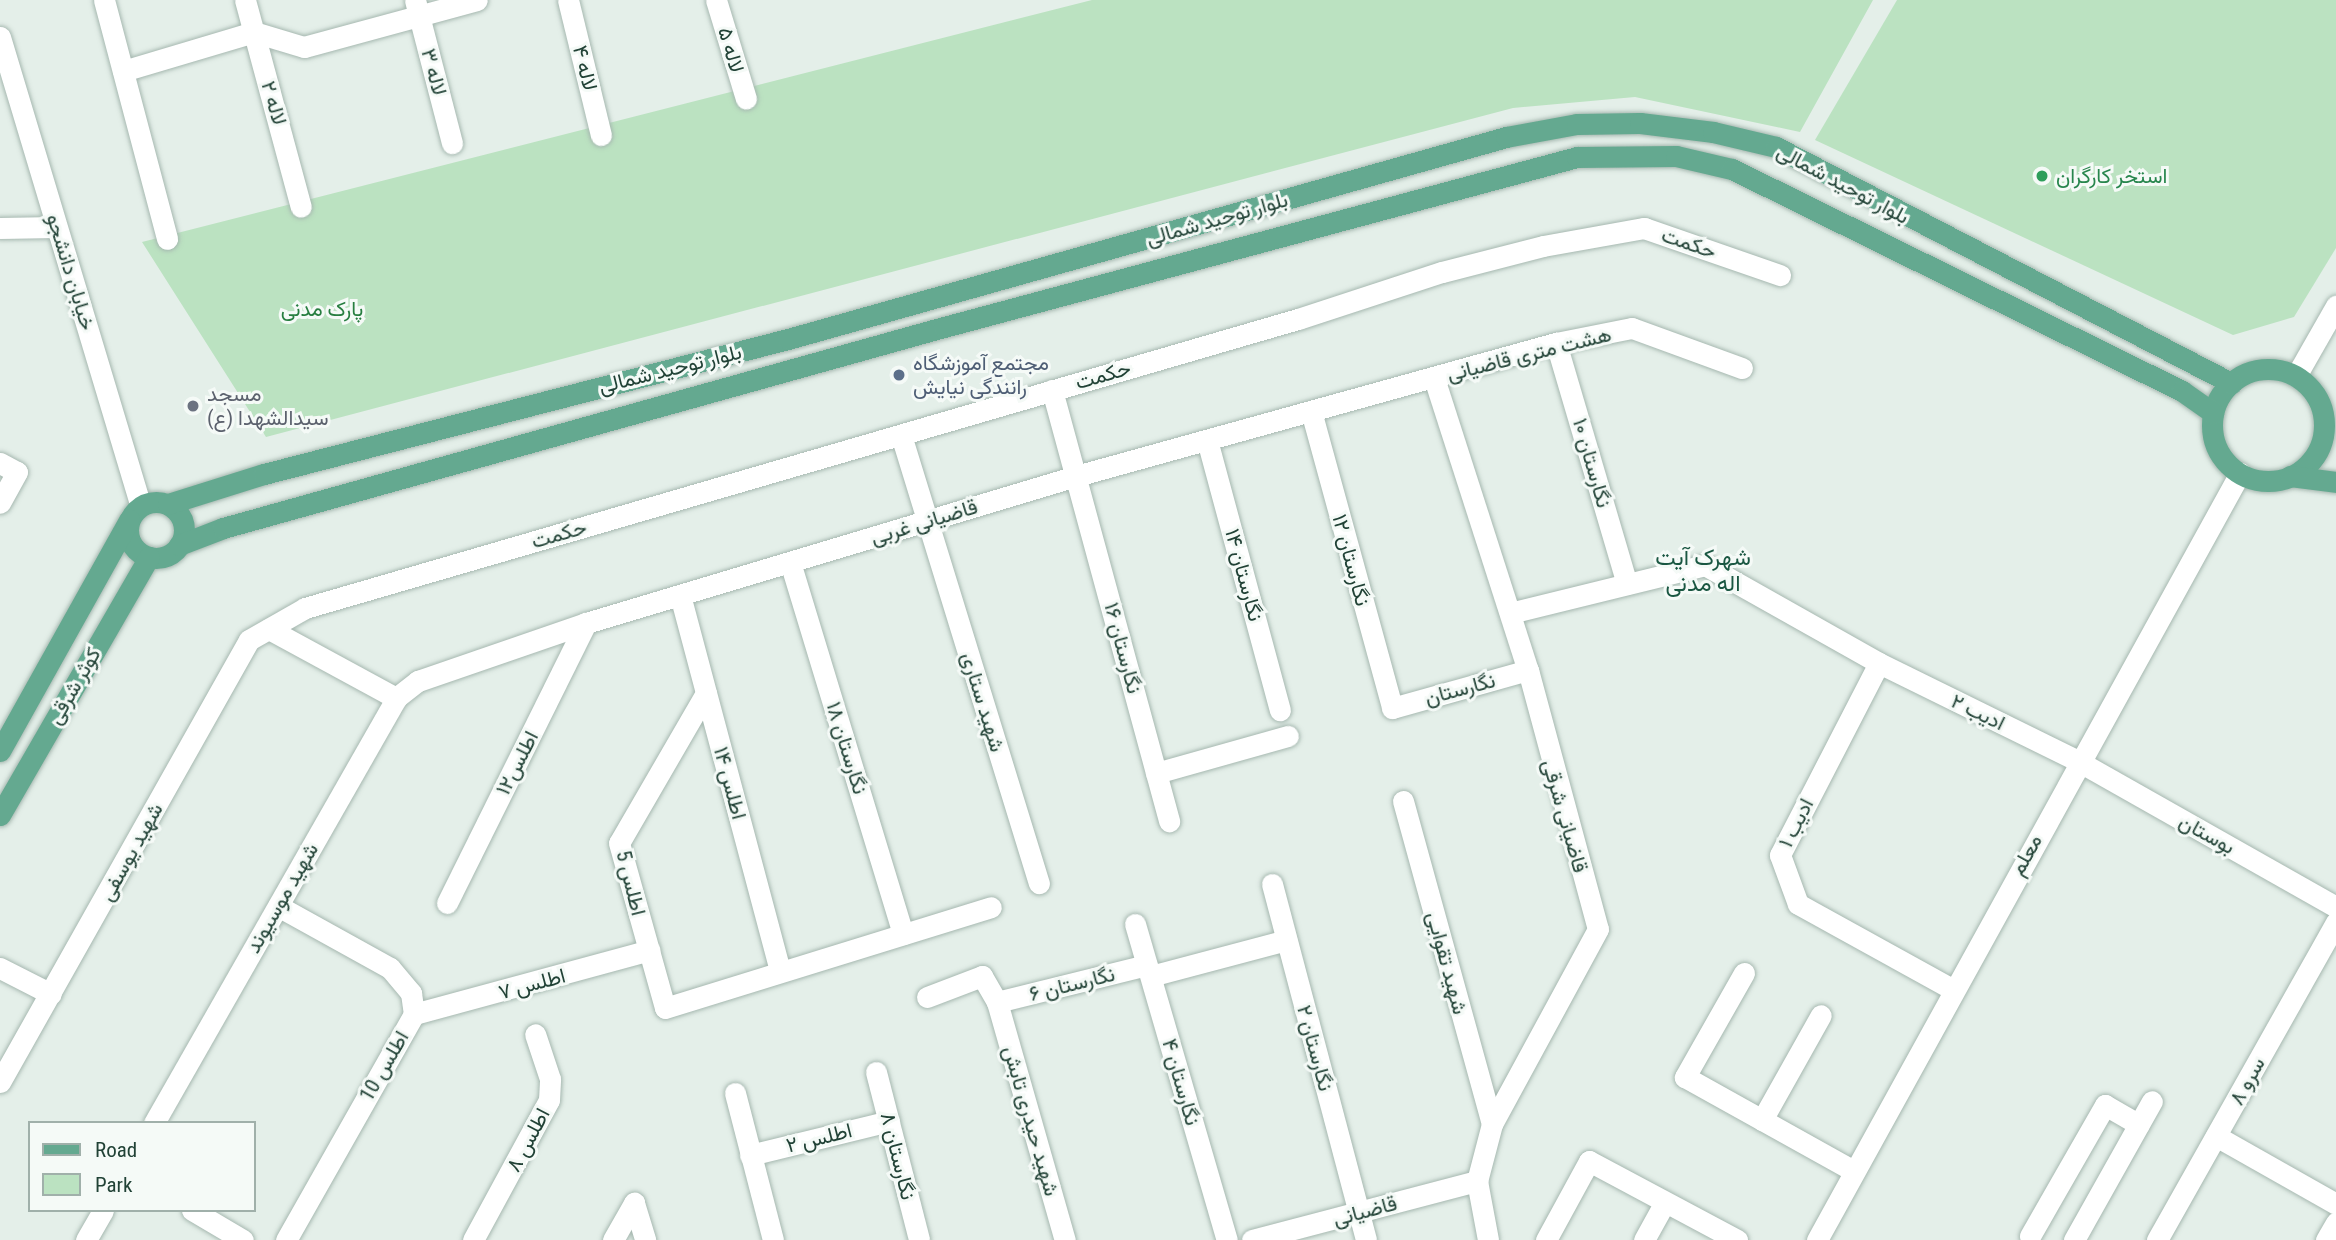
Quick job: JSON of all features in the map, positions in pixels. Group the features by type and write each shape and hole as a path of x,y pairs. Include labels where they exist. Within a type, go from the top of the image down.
{"main road":[{"name":"بلوار توحید شمالی","path":"168,505 264,474 801,335 1506,137 1577,124 1640,122 1713,132 1776,147 2231,383"},
{"name":"بلوار توحید شمالی","path":"179,545 223,528 1488,177 1603,155 1676,156 1732,169 2182,391 2213,413"},
{"path":"2290,476 2316,453 2330,427 2310,387 2296,376 2262,369 2231,383 2213,413 2217,448 2240,473 2256,480 2290,476 2336,482"},
{"path":"156,502 168,505 183,522 179,545 160,557 149,557 131,543 135,513 156,502"},
{"name":"کوثر شرقی","path":"0,751 135,513"},
{"name":"کوثر شرقی","path":"0,815 149,557"}],"street":[{"path":"104,0 167,239"},
{"name":"لاله ۲","path":"245,0 301,207"},
{"path":"122,71 254,32 304,47 417,8 477,0"},
{"name":"لاله ۴","path":"568,0 601,135"},
{"name":"لاله ۵","path":"716,0 746,100"},
{"name":"لاله ۳","path":"417,8 452,143"},
{"name":"خیابان دانشجو","path":"0,37 135,513"},
{"path":"0,228 56,227"},
{"name":"حکمت","path":"269,629 305,608 901,435 1442,272 1644,228 1780,275"},
{"path":"2296,376 2336,306"},
{"name":"هشت متری قاضیانی","path":"1434,378 1556,343 1632,328 1742,368"},
{"name":"نگارستان ۱۰","path":"1556,343 1627,584"},
{"name":"قاضیانی غربی","path":"418,681 586,623 1076,476 1434,378"},
{"name":"قاضیانی شرقی","path":"1434,378 1528,670 1598,929 1492,1125 1477,1181 1488,1240"},
{"name":"نگارستان ۱۶","path":"1052,390 1169,821"},
{"name":"نگارستان ۱۲","path":"1311,411 1392,708"},
{"name":"شهید ستاری","path":"901,435 1039,883"},
{"name":"نگارستان ۱۴","path":"1207,440 1280,710"},
{"path":"0,503 8,468"},
{"name":"معلم","path":"1820,1239 1952,989 2240,473"},
{"name":"نگارستان ۱۸","path":"790,562 903,934"},
{"name":"ادیب ۲","path":"1510,613 1705,565 1879,663 2078,761"},
{"name":"اطلس ۱۴","path":"680,595 780,971"},
{"name":"اطلس۱۲","path":"447,903 586,623"},
{"path":"269,629 396,698"},
{"name":"شهید یوسفی","path":"0,1082 249,640 269,629"},
{"name":"ادیب ۱","path":"1879,663 1780,855 1798,904 1952,989"},
{"name":"نگارستان","path":"1392,708 1528,670"},
{"name":"شهید موسیوند","path":"155,1121 396,698 418,681"},
{"name":"اطلس 5","path":"706,693 619,843 665,1008 780,971"},
{"path":"1156,773 1287,736"},
{"name":"بوستان","path":"2078,761 2336,906"},
{"name":"شهید تقوایی","path":"1403,801 1492,1125"},
{"name":"نگارستان ۲","path":"1272,884 1366,1240"},
{"name":"اطلس 10","path":"278,906 390,968 411,993 414,1014 286,1240"},
{"path":"780,971 991,906"},
{"name":"سرو ۸","path":"2157,1240 2336,922"},
{"name":"نگارستان ۴","path":"1135,923 1227,1240"},
{"name":"نگارستان ۶","path":"998,1002 1286,940"},
{"name":"اطلس ۷","path":"414,1014 649,950"},
{"path":"0,968 51,995"},
{"path":"1744,973 1685,1077 1854,1171"},
{"path":"927,997 982,976 998,1002"},
{"name":"شهید حیدری تابش","path":"998,1002 1065,1240"},
{"path":"1762,1120 1821,1015"},
{"name":"اطلس ۸","path":"473,1240 549,1100 550,1079 535,1034"},
{"name":"نگارستان ۸","path":"876,1072 919,1240"},
{"path":"735,1093 773,1240"},
{"path":"2074,1240 2152,1101"},
{"path":"2030,1236 2105,1105 2139,1125"},
{"name":"اطلس ۲","path":"750,1155 888,1121"},
{"path":"2216,1136 2336,1204"},
{"path":"1546,1240 1589,1161 1737,1240"},
{"name":"قاضیانی","path":"1252,1240 1477,1181"},
{"path":"1644,1240 1665,1202"},
{"path":"613,1240 634,1203 645,1240"},
{"path":"86,1240 102,1212"},
{"path":"195,1212 243,1240"},
{"path":"2326,1240 2336,1223"}],"green space":[{"name":"پارک مدنی","path":"1092,0 1873,0 1800,132 1635,97 1513,108 266,437 142,242"},
{"path":"1897,0 2336,0 2336,248 2294,317 2233,335 1815,140"}],"place":[{"name":"استخر کارگران","path":"2042,176"},
{"name":"مجتمع آموزشگاه رانندگی نیایش","path":"899,375"},
{"name":"مسجد سیدالشهدا (ع)","path":"193,406"}],"district":[{"name":"شهرک آیت اله مدنی","path":"1703,571"}]}
